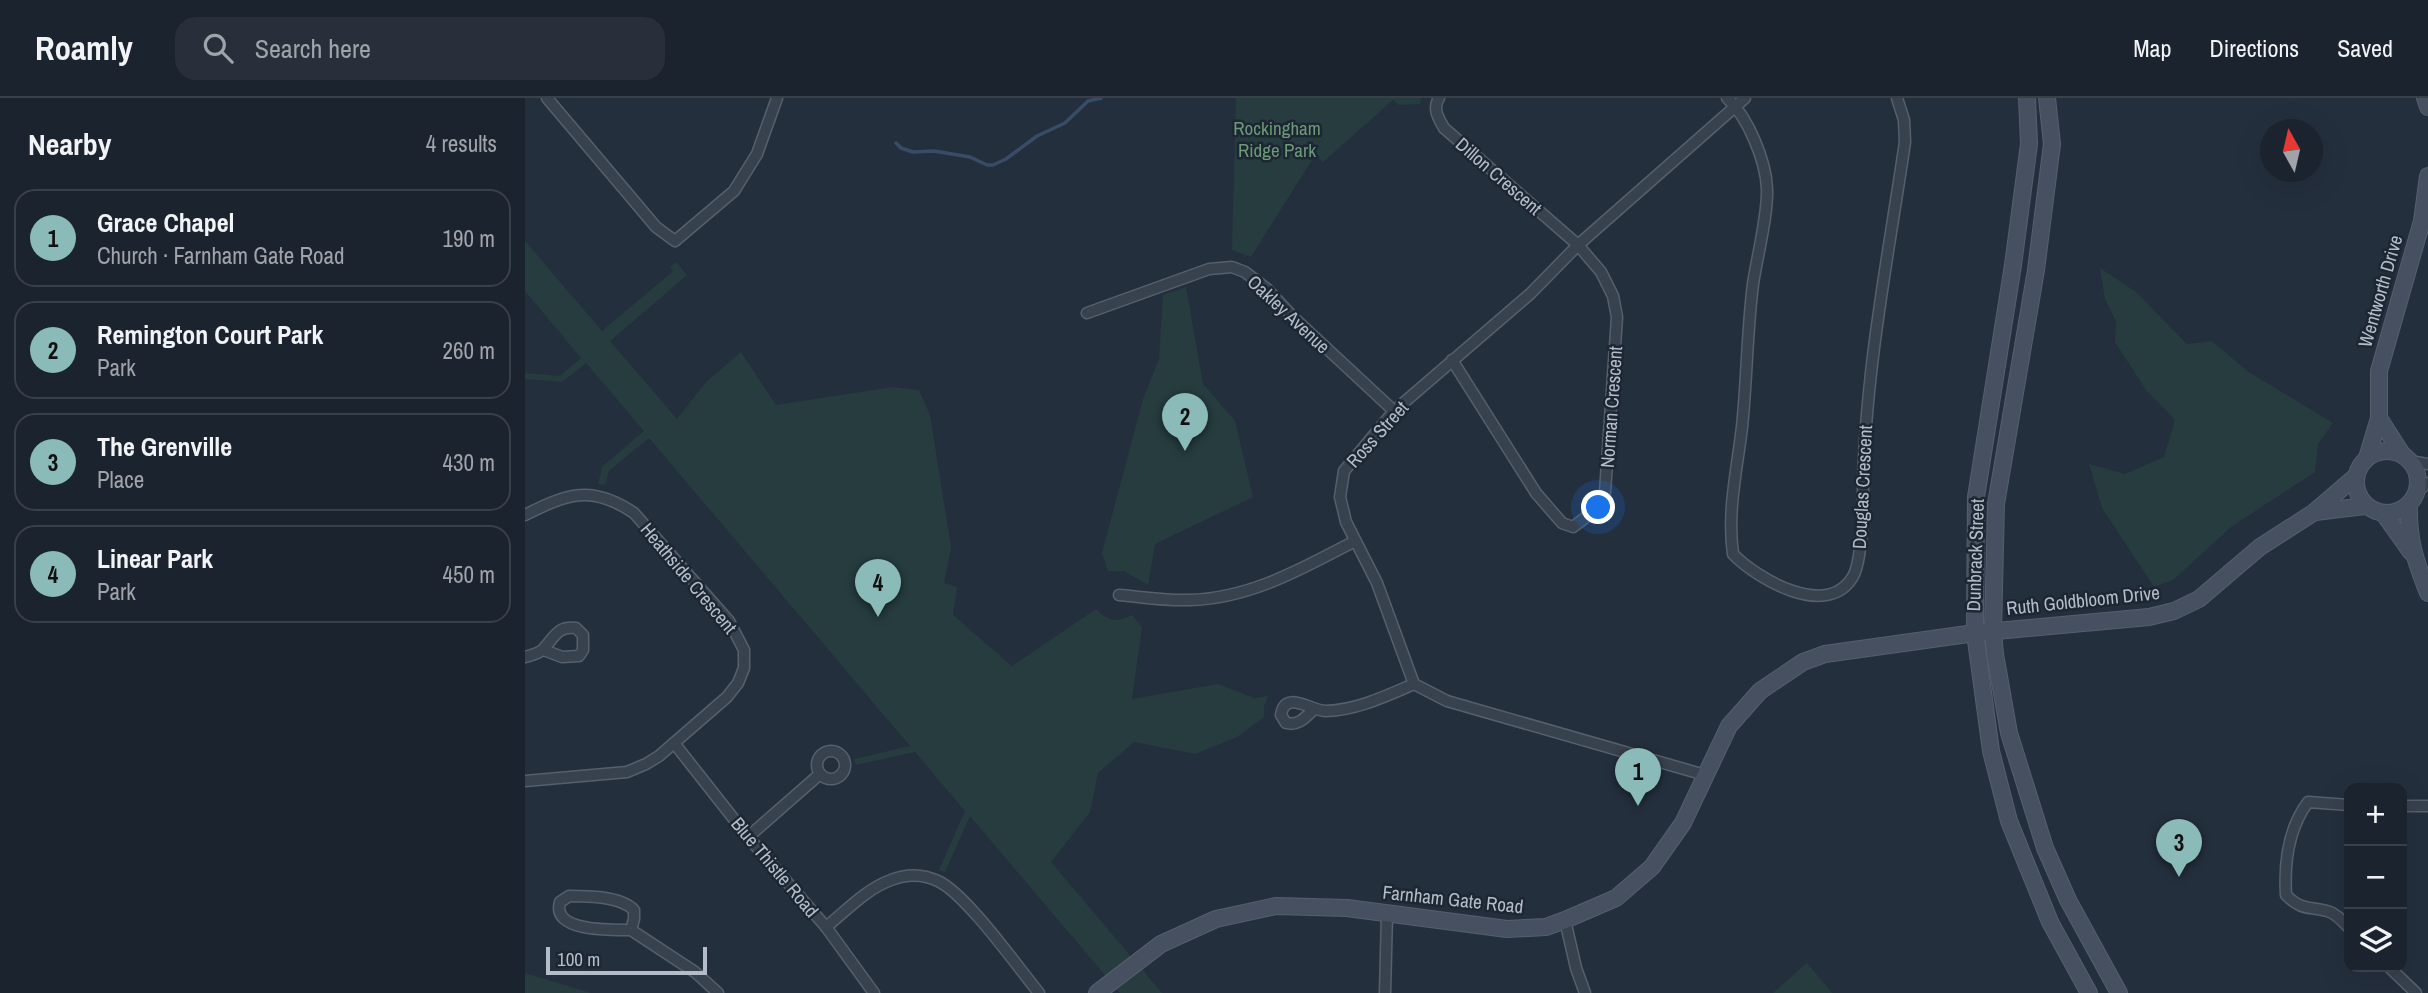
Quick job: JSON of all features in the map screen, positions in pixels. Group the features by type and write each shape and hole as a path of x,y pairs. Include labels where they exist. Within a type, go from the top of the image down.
{"street":[{"path":"547,98 643,213 675,242 734,191 757,154 776,98"},
{"name":"Dillon Crescent","path":"1439,98 1436,114 1444,128 1578,245"},
{"name":"Ross Street","path":"1414,684 1377,583 1346,522 1340,498 1344,471 1394,411 1530,294 1578,245 1732,102 1745,98"},
{"name":"Douglas Crescent","path":"1732,102 1764,164 1767,191 1750,307 1742,427 1733,480 1730,535 1733,554 1757,575 1809,596 1827,596 1844,587 1853,578 1857,567 1863,505 1864,433 1875,328 1906,142 1904,120 1897,98"},
{"name":"Dunbrack Street","path":"2027,98 2029,144 2013,265 1976,497 1976,633 1991,751 2009,821 2050,922 2089,993"},
{"name":"Dunbrack Street","path":"2047,98 2052,144 2036,270 1996,503 1993,631 1999,684 2009,733 2045,848 2068,900 2119,993"},
{"path":"2425,98 2428,107"},
{"name":"Wentworth Drive","path":"2367,458 2379,418 2379,371 2422,221 2428,176"},
{"name":"Norman Crescent","path":"1453,360 1537,493 1562,523 1573,527 1590,514 1605,492 1617,317 1613,296 1601,272 1578,245"},
{"name":"Oakley Avenue","path":"1087,313 1209,269 1232,267 1244,272 1267,289 1293,317 1394,411"},
{"path":"2379,418 2417,475 2418,493 2408,531 2412,554 2428,593"},
{"path":"2418,493 2393,513 2384,514 2365,506 2355,488 2355,477 2361,463 2384,451 2428,464"},
{"name":"Ruth Goldbloom Drive","path":"1993,631 2149,617 2174,611 2199,598 2260,547 2313,513 2355,477"},
{"name":"Heathside Crescent","path":"525,515 566,496 587,495 616,501 634,513 729,621 744,650 744,668 738,683 727,697 646,764 627,772 525,781"},
{"name":"Ruth Goldbloom Drive","path":"2313,513 2340,507 2365,506"},
{"path":"2384,514 2412,554"},
{"path":"1119,594 1189,600 1222,597 1263,586 1355,541"},
{"name":"Farnham Gate Road","path":"1097,993 1161,944 1216,919 1276,906 1347,908 1507,929 1546,927 1565,920 1616,898 1652,867 1683,823 1730,726 1774,680 1803,662 1825,654 1993,631"},
{"path":"525,657 544,650"},
{"path":"1313,709 1338,710 1378,700 1414,684 1447,701 1705,775"},
{"name":"Blue Thistle Road","path":"674,743 748,837 826,928 874,993"},
{"path":"748,837 820,774"},
{"path":"2344,805 2308,802 2296,818 2287,854 2285,881 2286,895 2295,903 2306,909 2328,911 2344,924"},
{"path":"2407,806 2428,806"},
{"path":"826,928 867,893 892,880 908,876 937,880 951,888 966,904 1039,993"},
{"path":"631,930 634,911 628,904 577,896 569,896 559,902 559,916 570,924 631,930 695,972 718,993"},
{"path":"1385,993 1387,914"},
{"path":"1565,920 1585,993"},
{"path":"2394,972 2416,993"}],"green space":[{"name":"Rockingham Ridge Park","path":"1236,98 1421,98 1420,104 1399,105 1393,100 1323,162 1315,155 1251,257 1232,250"},
{"path":"525,241 602,331 673,271 670,267 676,262 687,275 610,341 677,419 706,382 741,352 776,405 893,387 919,390 930,415 951,547 944,583 957,587 953,615 1012,666 1096,609 1112,620 1132,615 1142,627 1132,699 1218,684 1254,698 1268,696 1264,717 1237,737 1195,754 1134,742 1098,773 1090,812 1051,862 1162,993 1120,993 970,816 945,872 939,870 965,811 915,752 856,765 854,759 910,746 649,438 609,471 605,485 598,484 602,467 644,431 586,363 562,382 525,379 525,373 560,376 581,358 525,291"},
{"path":"2100,268 2136,292 2187,344 2212,341 2247,371 2333,423 2318,444 2315,472 2231,527 2173,580 2154,587 2102,508 2089,464 2125,474 2164,457 2175,420 2146,390 2115,342 2116,321 2105,299"},
{"path":"1186,287 1203,384 1235,421 1253,497 1155,544 1148,585 1124,571 1108,571 1102,553 1143,399 1159,359 1163,295"},
{"path":"1807,963 1832,993 1773,993"},
{"path":"525,973 591,993 525,993"}],"waterway":[{"path":"896,143 913,152 934,151 970,157 993,165 1006,159 1037,136 1065,123 1088,101 1101,98"}],"place":[{"name":"Remington Court Park","path":"1185,451"},
{"name":"Linear Park","path":"878,617"},
{"name":"Grace Chapel","path":"1638,806"},
{"name":"The Grenville","path":"2179,877"}]}
